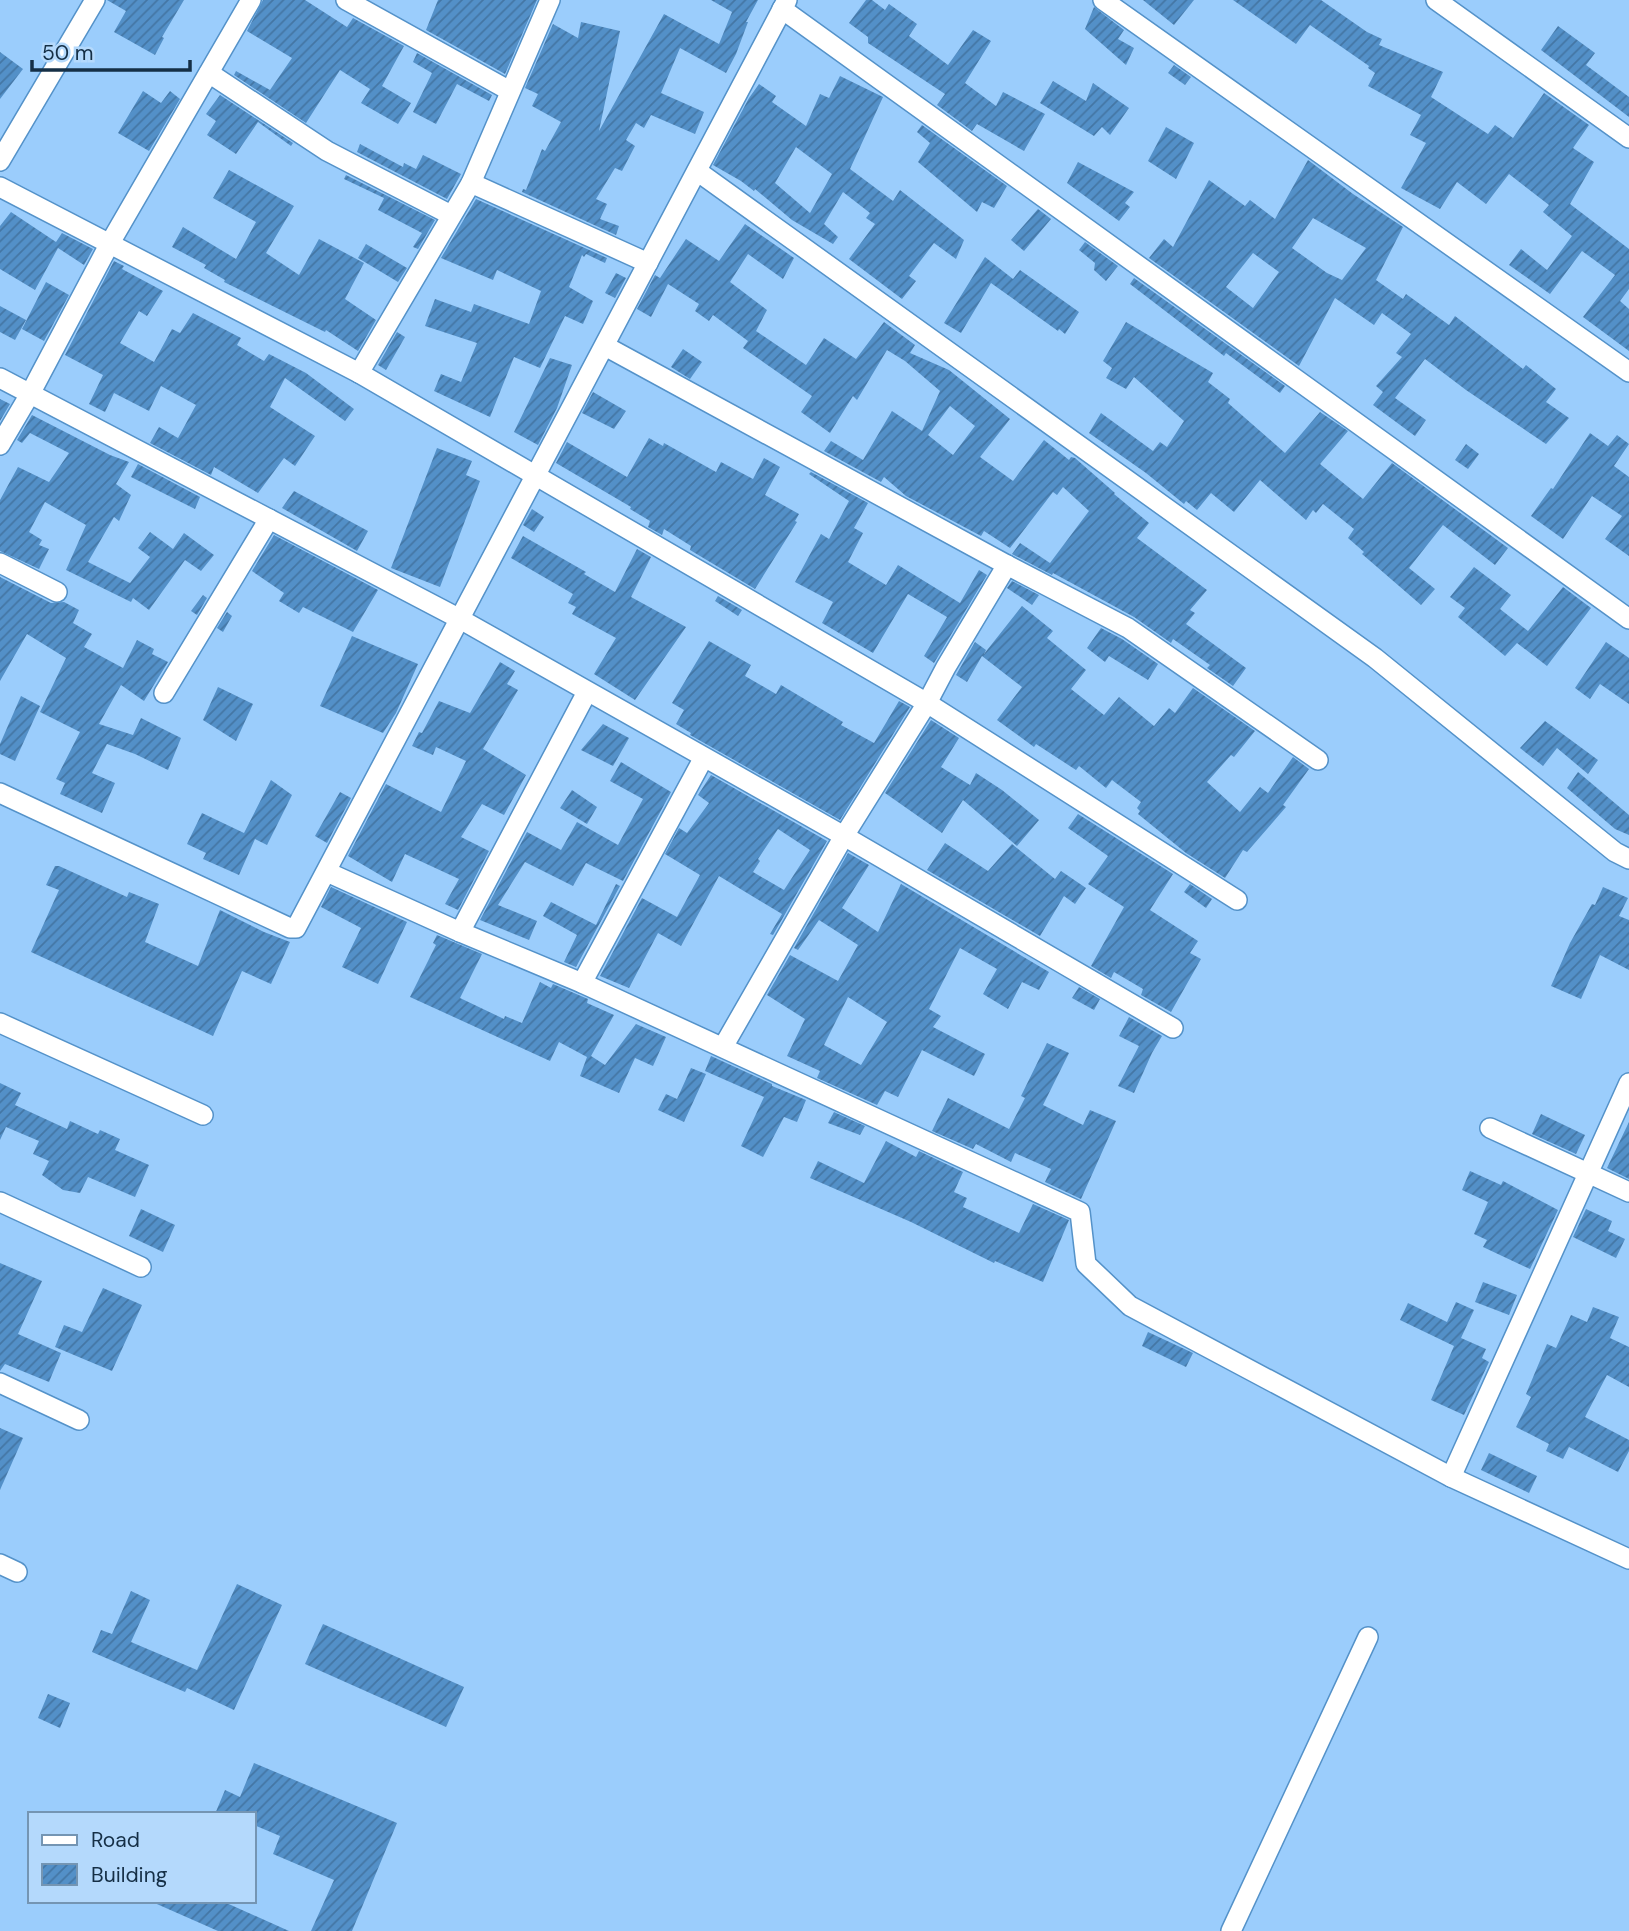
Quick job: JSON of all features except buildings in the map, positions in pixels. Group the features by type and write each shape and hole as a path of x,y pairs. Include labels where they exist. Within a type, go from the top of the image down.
{"street":[{"path":"0,161 95,0"},
{"path":"0,445 110,243 251,0"},
{"path":"346,0 510,91"},
{"path":"359,373 471,183 550,0"},
{"path":"1103,0 1629,372"},
{"path":"1436,0 1629,138"},
{"path":"0,793 290,928 296,928 301,923 785,5 1629,620"},
{"path":"209,72 327,151 451,215"},
{"path":"697,171 1375,658 1615,852 1629,859"},
{"path":"471,183 648,263"},
{"path":"0,187 359,373 927,703 1237,900"},
{"path":"605,346 1128,628 1318,760"},
{"path":"0,378 460,619 703,759 844,836 1174,1028"},
{"path":"164,693 268,519"},
{"path":"0,563 57,592"},
{"path":"723,1047 844,836 927,703 1007,565"},
{"path":"460,932 587,692"},
{"path":"582,983 703,759"},
{"path":"327,872 582,983 1080,1212 1087,1265 1130,1306 1451,1477 1629,1559"},
{"path":"0,1023 203,1115"},
{"path":"1451,1477 1629,1083"},
{"path":"1490,1128 1629,1192"},
{"path":"0,1202 141,1266"},
{"path":"0,1383 79,1420"},
{"path":"1231,1931 1368,1637"}]}
